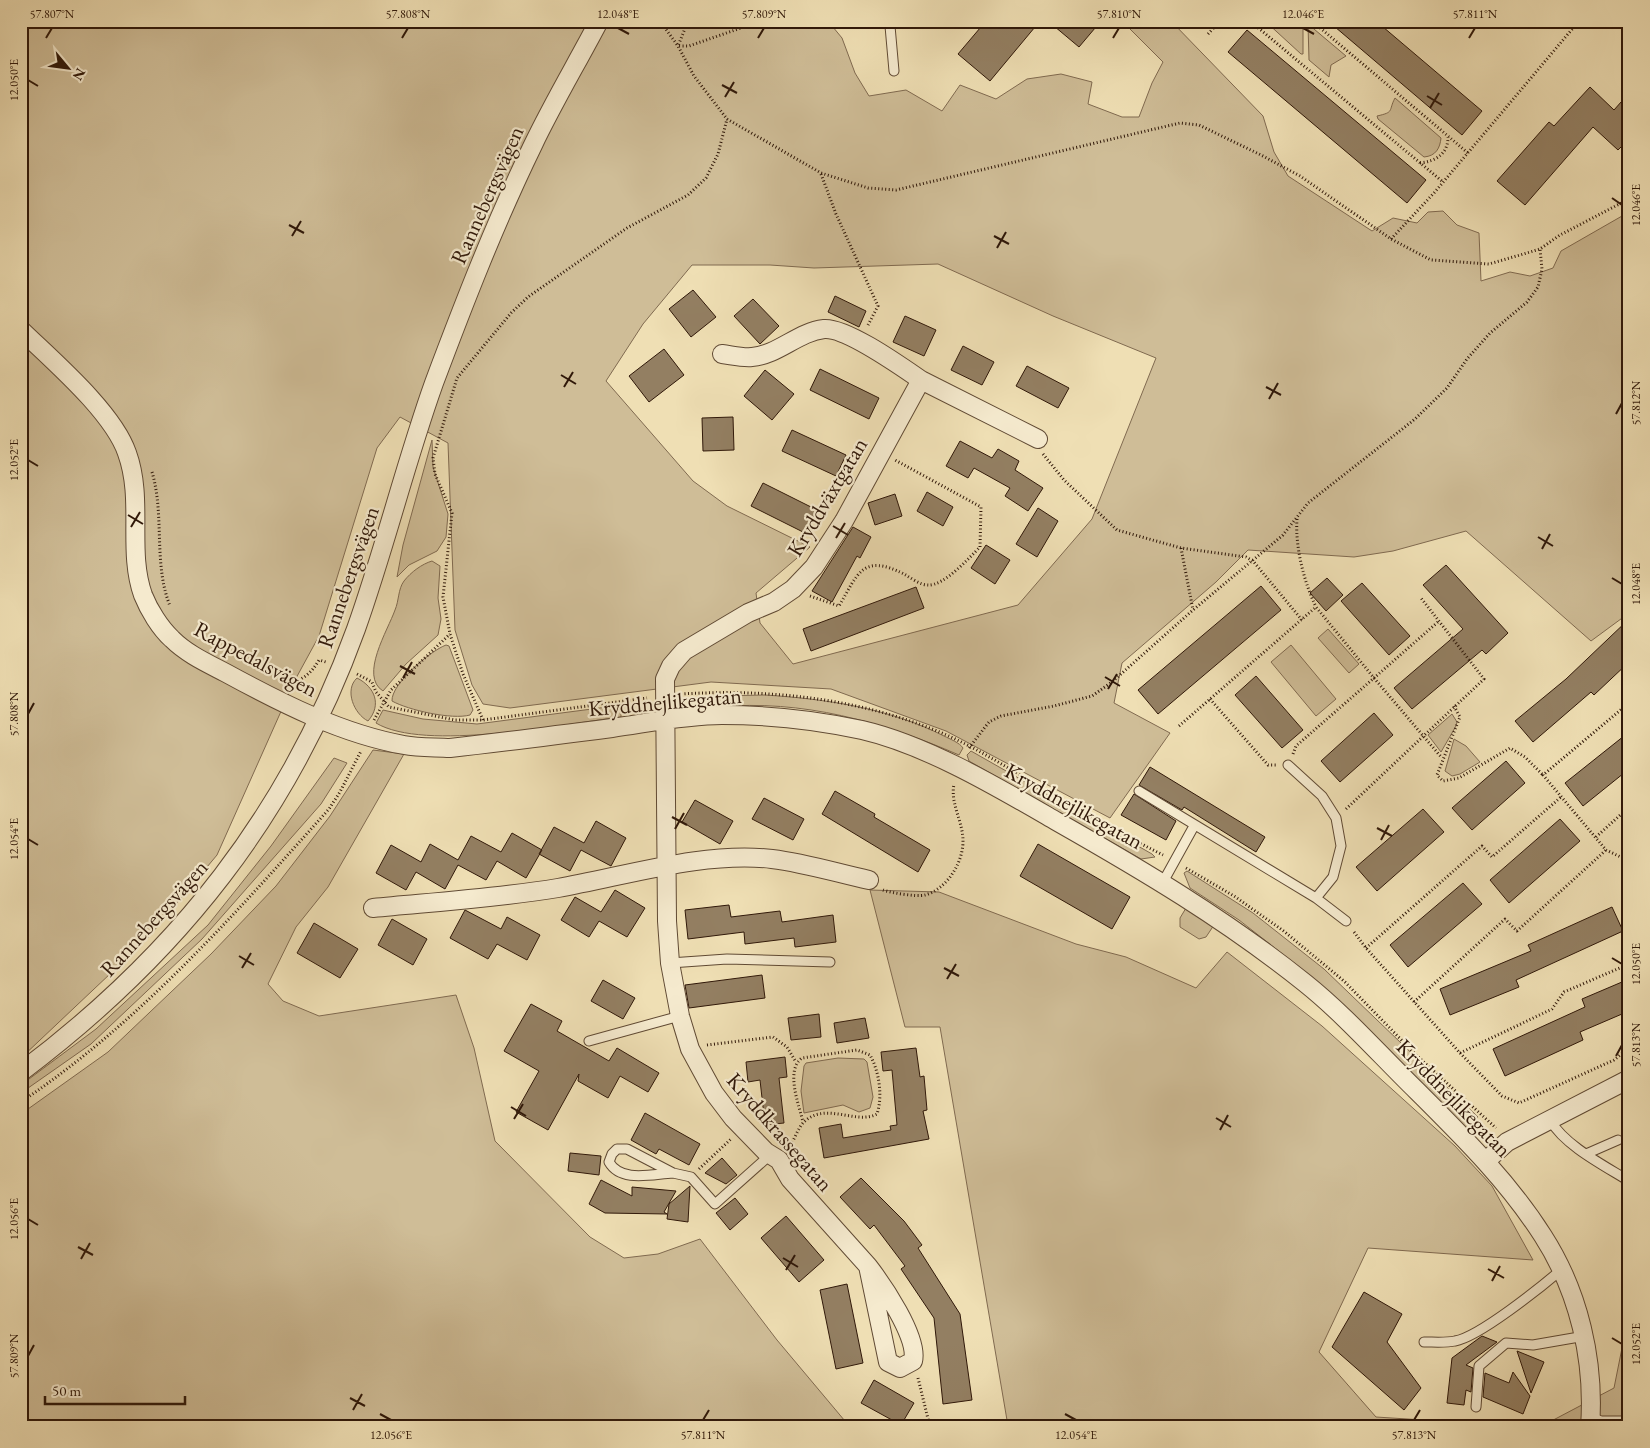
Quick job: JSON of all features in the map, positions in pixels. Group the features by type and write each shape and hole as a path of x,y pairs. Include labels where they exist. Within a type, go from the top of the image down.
{"street":[{"name":"Rannebergsvägen","path":"21,1072 61,1042 138,974 198,907 237,858 274,803 319,717 355,630 433,388 480,261 533,145 599,21"},
{"path":"722,354 752,357 768,353 823,329 837,331 859,341 921,380 1038,439"},
{"name":"Rappedalsvägen","path":"21,330 110,422 127,452 135,484 139,577 143,595 154,616 172,639 195,657 245,684 319,717"},
{"name":"Kryddväxtgatan","path":"665,720 664,679 671,666 684,651 793,589 824,554 921,380"},
{"name":"Kryddnejlikegatan","path":"319,717 368,736 405,746 450,748 665,720 718,715 767,716 866,731 904,744 1024,802 1163,882 1228,924 1308,985 1487,1160 1543,1236 1567,1282 1585,1336 1596,1423"},
{"name":"Kryddkrassegatan","path":"665,720 666,865 670,963 680,1016 690,1049 714,1093 743,1129 775,1157 790,1179 868,1266 889,1297 906,1330 914,1355"},
{"path":"373,908 482,899 579,884 647,871 666,865 738,859 772,859 869,880"},
{"path":"1487,1160 1507,1142 1551,1121 1629,1079"},
{"path":"868,1266 888,1362 900,1368 913,1361 914,1355"}],"lane":[{"path":"892,21 890,26 894,71"},
{"path":"1288,765 1322,796 1336,818 1341,846 1333,877 1316,898"},
{"path":"1139,791 1316,898 1346,921"},
{"path":"1163,882 1194,826"},
{"path":"670,963 727,959 830,962"},
{"path":"589,1041 680,1016"},
{"path":"1551,1121 1556,1130 1586,1154 1629,1181"},
{"path":"1586,1154 1618,1140"},
{"path":"673,1173 644,1176 622,1174 613,1168 609,1162 612,1154 618,1149 627,1149 673,1173 691,1177 715,1204 775,1157"},
{"path":"1424,1342 1456,1341 1473,1335 1544,1285 1561,1270"},
{"path":"1476,1407 1479,1366 1506,1343 1533,1345 1585,1336"},
{"path":"1596,1423 1629,1421"}],"path":[{"path":"660,21 678,46 694,76 727,119 821,173 868,188 896,190 1180,123 1199,125 1300,176 1391,239 1431,260 1489,264 1540,249 1560,235 1629,200"},
{"path":"678,46 688,21"},
{"path":"678,46 689,46 761,21"},
{"path":"1208,34 1220,21"},
{"path":"1250,21 1443,182"},
{"path":"1312,21 1468,153"},
{"path":"1391,239 1443,182 1579,21"},
{"path":"483,720 463,674 450,634 443,597 452,513 435,474 433,458 457,378 511,312 528,297 627,228 688,195 700,184 713,168 727,119"},
{"path":"1420,163 1433,162 1442,154 1448,145 1448,136"},
{"path":"821,173 836,214 878,306 859,341"},
{"path":"869,880 875,888 888,892 924,896 940,888 950,877 962,852 963,839 952,793 959,769 976,736 989,722 1001,716 1054,706 1092,696 1112,682 1193,610 1283,536 1308,503 1416,419 1447,388 1467,359 1490,334 1528,302 1538,287 1542,269 1540,249"},
{"path":"1038,439 1044,458 1117,530 1181,548 1246,557 1253,561 1302,620"},
{"path":"793,589 839,606 861,570 875,564 895,570 920,583 930,585 942,580 980,547 981,507 881,452"},
{"path":"1298,518 1297,538 1310,595 1316,608 1442,758"},
{"path":"1181,548 1193,610"},
{"path":"1336,818 1423,734 1484,679 1421,598"},
{"path":"1179,726 1316,608"},
{"path":"1210,699 1268,765 1288,765 1296,746 1439,621"},
{"path":"21,1102 94,1048 149,1001 207,944 329,808 348,777 383,701 391,690 450,634"},
{"path":"1543,775 1629,703"},
{"path":"1454,706 1460,717 1442,758 1437,775 1443,781 1459,778 1510,748 1525,757 1543,775 1606,850 1629,861"},
{"path":"1366,948 1482,846 1492,857 1561,797"},
{"path":"1596,837 1629,807"},
{"path":"1414,1002 1505,919 1517,931 1606,850"},
{"path":"1346,921 1366,948 1414,1002 1502,1096 1519,1103 1614,1060 1629,1048"},
{"path":"1460,1053 1552,1009 1564,992 1629,964"},
{"path":"690,1049 773,1037 788,1047 796,1062 794,1070 796,1090 803,1122 793,1142 775,1157"},
{"path":"796,1062 802,1058 857,1050 865,1052 873,1060 881,1093 881,1103 877,1114 870,1118 861,1118 839,1112 819,1115 803,1122"},
{"path":"691,1177 743,1129"},
{"path":"914,1355 930,1427"}],"shaded area":[{"path":"21,21 828,21 842,38 855,73 869,96 906,90 942,111 960,85 996,99 1027,79 1061,74 1092,82 1088,104 1122,117 1139,117 1152,83 1163,62 1122,21 1171,21 1263,116 1274,152 1288,176 1372,231 1393,218 1417,223 1428,212 1443,211 1457,225 1479,233 1481,281 1510,272 1530,276 1553,268 1561,251 1629,212 1629,613 1591,641 1466,531 1393,551 1354,557 1248,550 1216,582 1122,663 1114,703 1170,733 1110,818 946,731 831,689 711,682 510,708 483,704 472,685 455,630 448,443 400,417 377,448 319,636 295,680 217,855 147,939 21,1058","holes":["938,264 1053,316 1156,358 1092,519 1018,605 793,664 760,623 756,593 810,547 727,506 693,481 606,381 643,324 692,265 770,265 814,268"]},
{"path":"905,21 931,21 929,24 908,27"},
{"path":"1265,21 1303,21 1303,54 1301,54"},
{"path":"1308,24 1346,56 1331,65 1329,77 1309,60"},
{"path":"1395,98 1441,138 1440,145 1432,155 1424,157 1378,119 1377,116 1389,112"},
{"path":"432,440 433,467 448,514 446,537 437,551 409,565 397,577 403,545"},
{"path":"432,561 440,566 438,598 441,619 438,635 406,664 383,691 376,684 374,664 401,588 404,581 413,572"},
{"path":"1328,629 1359,664 1349,673 1318,638"},
{"path":"446,645 449,646 473,710 470,715 452,716 430,713 408,708 392,701 393,694 404,677 431,654"},
{"path":"1291,645 1336,699 1316,716 1271,662"},
{"path":"357,678 368,686 374,697 375,709 368,721 359,713 352,701 351,689"},
{"path":"765,695 857,706 923,726 955,741 963,748 959,755 901,732 871,723 811,710 749,705 718,707 712,698 713,696"},
{"path":"615,706 621,708 621,717 495,734 426,735 398,731 376,723 383,710 423,719 477,724"},
{"path":"1452,714 1457,722 1456,726 1441,752 1428,735"},
{"path":"1454,739 1466,746 1480,762 1460,774 1452,776 1445,771"},
{"path":"373,750 404,754 328,887 296,927 268,984 283,1001 319,1016 456,995 474,1048 495,1141 590,1237 624,1258 658,1254 700,1239 777,1340 850,1427 21,1427 21,1114 108,1052 211,954 276,886 330,816"},
{"path":"971,751 1155,857 1141,859 969,761 967,755"},
{"path":"334,758 347,763 321,804 202,939 91,1044 21,1093 21,1085 96,1029 208,925 271,846"},
{"path":"1187,871 1253,913 1324,969 1478,1117 1466,1130 1303,970 1239,920 1190,888 1184,873"},
{"path":"870,890 939,892 1076,944 1126,957 1196,988 1227,952 1322,1026 1455,1146 1492,1186 1533,1260 1368,1248 1319,1352 1376,1417 1533,1427 1005,1427 1008,1426 940,1027 905,1027"},
{"path":"1186,908 1214,925 1206,937 1199,939 1180,927 1180,918"},
{"path":"838,1058 864,1059 867,1062 873,1097 870,1108 859,1112 843,1105 804,1113 801,1091 804,1066 806,1063"},
{"path":"1629,1313 1629,1427 1540,1427 1614,1388"}],"building":[{"path":"986,21 1040,21 990,81 958,54"},
{"path":"1048,21 1101,21 1079,47"},
{"path":"1328,21 1376,21 1482,111 1462,135"},
{"path":"1247,30 1426,180 1407,203 1228,52"},
{"path":"1590,87 1614,110 1629,93 1629,139 1618,150 1593,127 1525,205 1497,181 1549,122 1554,126"},
{"path":"693,290 716,317 691,337 669,309"},
{"path":"835,296 866,311 859,327 828,312"},
{"path":"753,299 779,326 760,344 734,316"},
{"path":"905,316 936,330 924,356 893,342"},
{"path":"963,346 994,362 982,385 951,370"},
{"path":"664,349 684,375 649,402 629,376"},
{"path":"1027,366 1069,388 1058,408 1016,386"},
{"path":"820,369 879,398 869,419 810,390"},
{"path":"765,370 794,394 772,420 744,396"},
{"path":"733,417 734,450 703,451 702,418"},
{"path":"792,430 846,455 836,476 782,451"},
{"path":"960,441 992,458 998,449 1019,461 1015,470 1043,488 1028,511 1005,496 1010,488 974,468 968,478 946,466"},
{"path":"763,483 817,510 805,533 751,506"},
{"path":"927,492 953,507 943,526 917,511"},
{"path":"895,494 902,516 875,525 868,503"},
{"path":"1038,508 1058,521 1037,557 1016,544"},
{"path":"853,527 871,537 860,558 857,556 832,602 812,591"},
{"path":"986,545 1010,560 995,584 971,568"},
{"path":"1446,565 1508,633 1486,654 1482,650 1412,709 1394,688 1463,629 1423,585"},
{"path":"1327,578 1343,595 1326,611 1310,593"},
{"path":"1362,583 1410,636 1389,655 1341,601"},
{"path":"1261,586 1281,610 1158,714 1138,690"},
{"path":"916,587 924,608 811,651 803,629"},
{"path":"1629,619 1629,662 1594,695 1591,692 1533,742 1515,721 1566,679"},
{"path":"1256,676 1303,730 1282,748 1235,695"},
{"path":"1374,713 1393,735 1340,782 1321,761"},
{"path":"1629,732 1629,769 1583,806 1565,783"},
{"path":"1506,761 1525,783 1472,830 1452,808"},
{"path":"1150,767 1265,837 1256,852 1184,807 1182,810 1139,785"},
{"path":"835,791 875,814 874,817 930,850 918,872 822,814"},
{"path":"1134,794 1176,821 1166,840 1121,815"},
{"path":"764,798 804,819 793,840 752,819"},
{"path":"695,800 733,821 720,844 682,822"},
{"path":"1423,809 1444,832 1377,891 1356,867"},
{"path":"1560,819 1580,841 1509,903 1490,880"},
{"path":"596,821 626,838 611,866 581,850 570,871 539,854 554,827 584,843"},
{"path":"512,833 542,850 526,878 497,861 486,880 458,865 445,889 416,872 406,890 376,873 391,845 421,862 430,844 458,860 471,836 501,852"},
{"path":"1038,844 1130,897 1112,929 1020,876"},
{"path":"1463,883 1482,904 1408,967 1390,945"},
{"path":"615,890 645,908 627,937 599,921 589,937 561,920 575,897 601,912"},
{"path":"729,905 731,917 780,911 782,922 833,915 836,942 795,947 794,938 745,944 744,932 688,939 685,910"},
{"path":"1612,907 1623,931 1516,980 1519,987 1450,1015 1440,989 1531,951 1528,945"},
{"path":"465,910 501,929 507,917 540,935 527,960 497,944 488,959 450,938"},
{"path":"392,919 427,939 413,965 378,945"},
{"path":"314,923 358,949 340,978 297,953"},
{"path":"762,975 765,998 689,1008 685,985"},
{"path":"1629,979 1629,1011 1580,1032 1583,1040 1505,1076 1493,1049 1585,1007 1582,999"},
{"path":"603,980 635,998 623,1019 591,1001"},
{"path":"531,1004 562,1021 557,1031 609,1061 617,1048 659,1073 648,1092 620,1076 608,1098 578,1081 579,1074 548,1130 516,1112 539,1071 504,1051"},
{"path":"819,1014 821,1037 791,1040 788,1018"},
{"path":"865,1018 869,1038 837,1043 834,1023"},
{"path":"916,1048 920,1077 924,1076 927,1110 923,1111 929,1139 824,1158 819,1128 841,1124 843,1138 891,1130 890,1126 897,1125 892,1070 883,1071 881,1052"},
{"path":"785,1057 787,1077 779,1078 784,1123 765,1125 760,1080 748,1082 746,1062"},
{"path":"645,1113 700,1144 689,1165 659,1149 656,1154 631,1140"},
{"path":"570,1153 601,1156 599,1175 568,1171"},
{"path":"722,1158 737,1175 726,1184 705,1173"},
{"path":"861,1178 904,1221 922,1245 918,1248 960,1314 972,1400 943,1404 934,1318 901,1269 905,1266 874,1225 870,1229 840,1197"},
{"path":"601,1180 632,1196 632,1187 676,1191 664,1212 667,1214 605,1213 589,1204"},
{"path":"690,1186 688,1222 667,1219 669,1204"},
{"path":"735,1198 748,1214 730,1230 716,1213"},
{"path":"786,1216 824,1260 799,1282 761,1238"},
{"path":"847,1284 863,1363 836,1369 820,1290"},
{"path":"1364,1292 1402,1314 1387,1342 1421,1388 1404,1410 1332,1347"},
{"path":"1482,1336 1497,1342 1466,1365 1473,1368 1471,1392 1466,1390 1464,1405 1447,1403 1452,1358"},
{"path":"1517,1351 1544,1362 1531,1393"},
{"path":"1513,1372 1530,1396 1523,1414 1483,1397 1485,1373 1509,1383"},
{"path":"874,1380 914,1403 901,1425 861,1403"}]}
